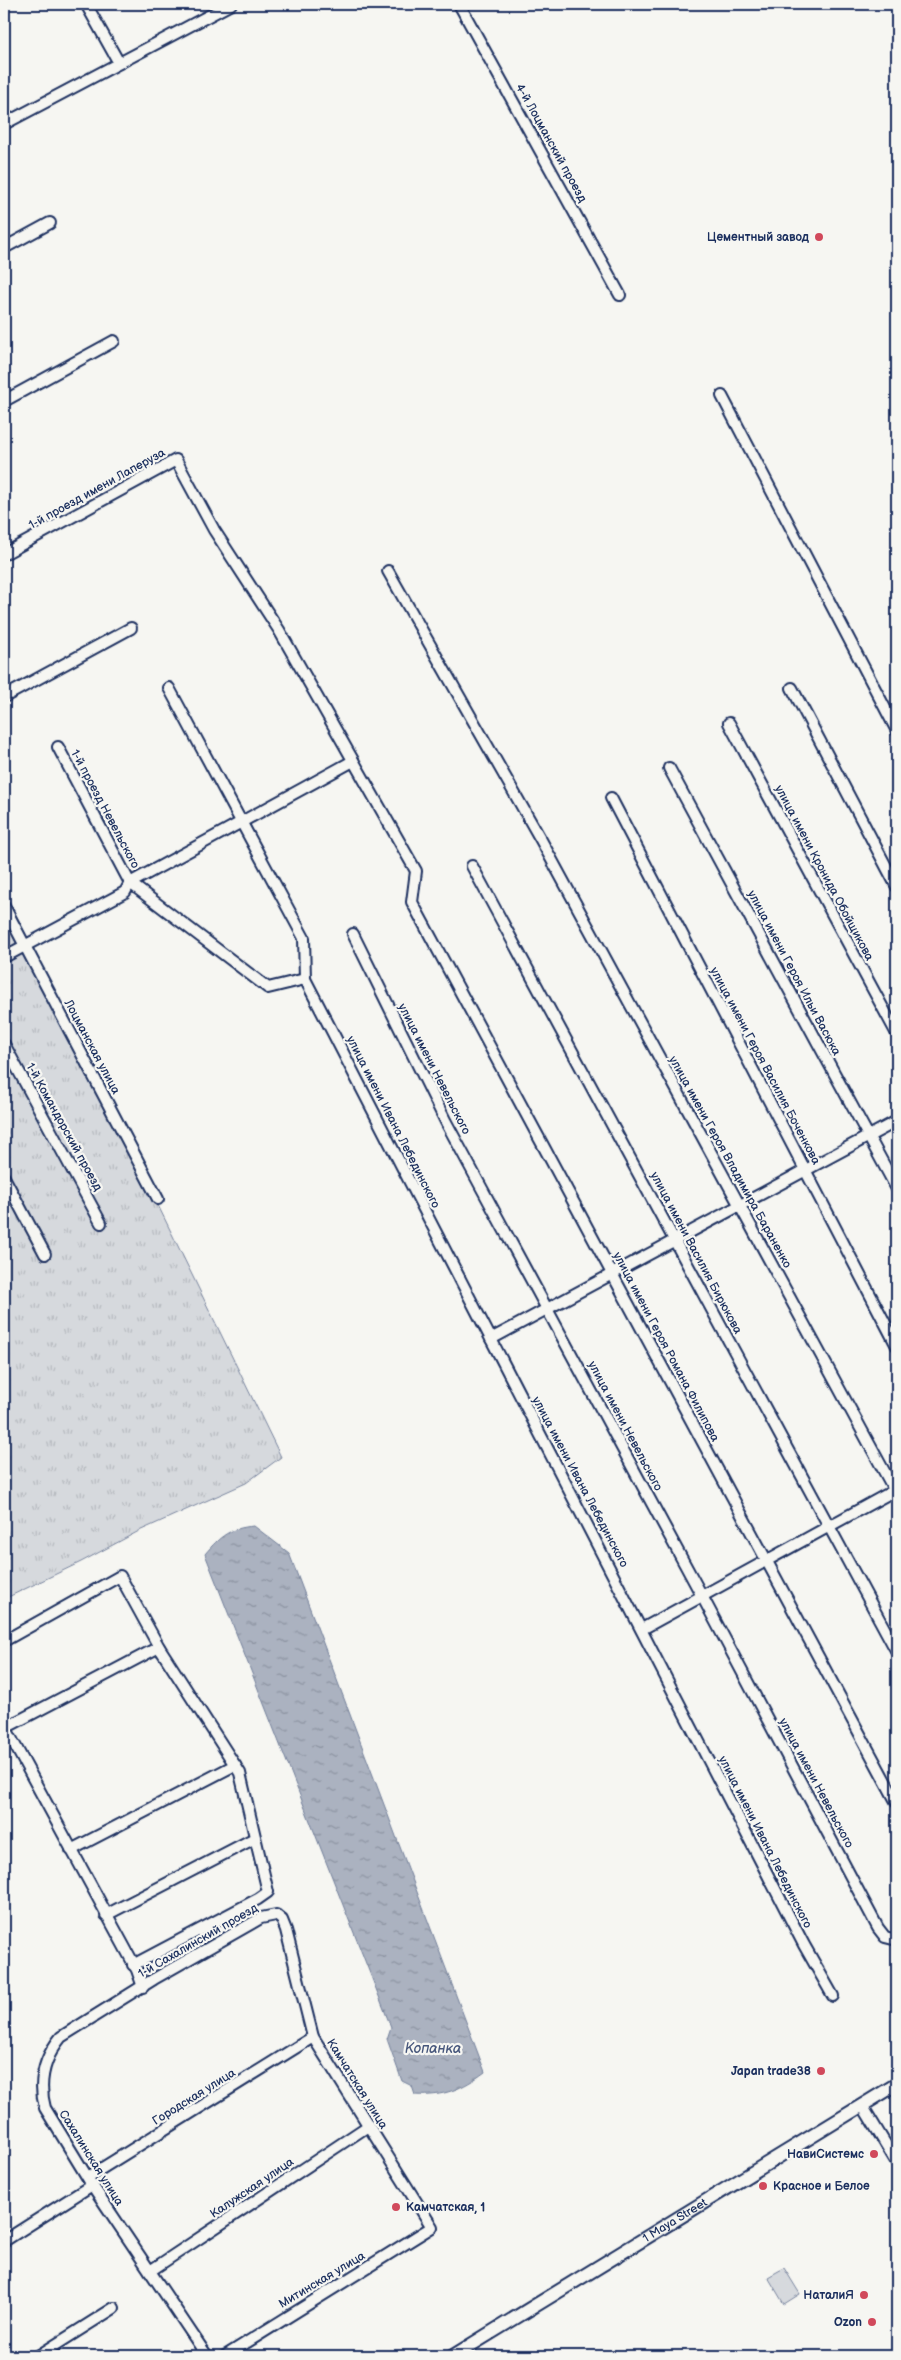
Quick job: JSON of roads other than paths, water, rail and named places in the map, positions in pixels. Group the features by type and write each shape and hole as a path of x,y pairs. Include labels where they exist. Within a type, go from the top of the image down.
{"street":[{"path":"86,4 118,64"},
{"name":"4-й Лоцманский проезд","path":"459,4 620,295"},
{"path":"4,124 228,5"},
{"path":"4,248 50,223"},
{"path":"4,401 114,341"},
{"path":"722,396 897,731"},
{"name":"1-й проезд имени Лаперуза","path":"4,554 176,460 214,530 279,630 353,761"},
{"name":"улица имени Героя Владимира Бараненко","path":"388,571 541,840 896,1492"},
{"path":"4,698 131,628"},
{"path":"130,883 268,988 305,979 304,938 169,688"},
{"path":"792,688 897,887"},
{"name":"улица имени Кронида Обойщикова","path":"729,723 897,1034"},
{"name":"1-й проезд Невельского","path":"58,747 130,883"},
{"path":"4,957 125,892 130,883 353,761"},
{"name":"улица имени Героя Романа Филипова","path":"353,761 416,871 412,902 897,1803"},
{"name":"улица имени Героя Ильи Васюка","path":"669,768 897,1190"},
{"name":"улица имени Героя Василия Боченкова","path":"611,798 897,1346"},
{"name":"улица имени Василия Бирюкова","path":"472,866 897,1652"},
{"name":"Лоцманская улица","path":"4,906 158,1199"},
{"name":"улица имени Невельского","path":"352,934 446,1122 702,1596 878,1928 885,1937 897,1940"},
{"name":"улица имени Ивана Лебединского","path":"305,979 832,1996"},
{"name":"1-й Командорский проезд","path":"4,1044 101,1223"},
{"path":"491,1339 897,1122"},
{"path":"4,1177 45,1254"},
{"path":"642,1629 896,1492"},
{"path":"4,1641 120,1576 159,1648 240,1773 268,1892 133,1965"},
{"path":"143,1987 133,1965 4,1727 159,1648"},
{"path":"71,1850 235,1765"},
{"path":"106,1915 255,1838"},
{"name":"1-й Сахалинский проезд","path":"134,1993 261,1918 276,1915"},
{"name":"Камчатская улица","path":"276,1915 282,1920 286,1930 313,2037 432,2227"},
{"name":"Сахалинская улица","path":"134,1993 61,2037 50,2050 42,2076 41,2094 45,2108 90,2181 207,2356"},
{"name":"Городская улица","path":"4,2241 90,2181 313,2037"},
{"name":"1 Maya Street","path":"453,2356 897,2084"},
{"path":"862,2105 897,2163"},
{"name":"Калужская улица","path":"150,2271 368,2126"},
{"name":"Митинская улица","path":"225,2356 432,2227"},
{"path":"38,2356 114,2308"}],"water":[{"name":"Копанка","path":"254,1526 289,1553 485,2072 452,2091 435,2095 415,2095 412,2086 402,2081 387,2039 391,2027 205,1554 226,1534 238,1529"}],"place":[{"name":"Цементный завод","path":"819,237"},
{"name":"Japan trade38","path":"821,2071"},
{"name":"НавиСистемс","path":"874,2154"},
{"name":"Красное и Белое","path":"763,2186"},
{"name":"Камчатская, 1","path":"396,2207"},
{"name":"НаталиЯ","path":"864,2295"},
{"name":"Ozon","path":"872,2322"}]}
